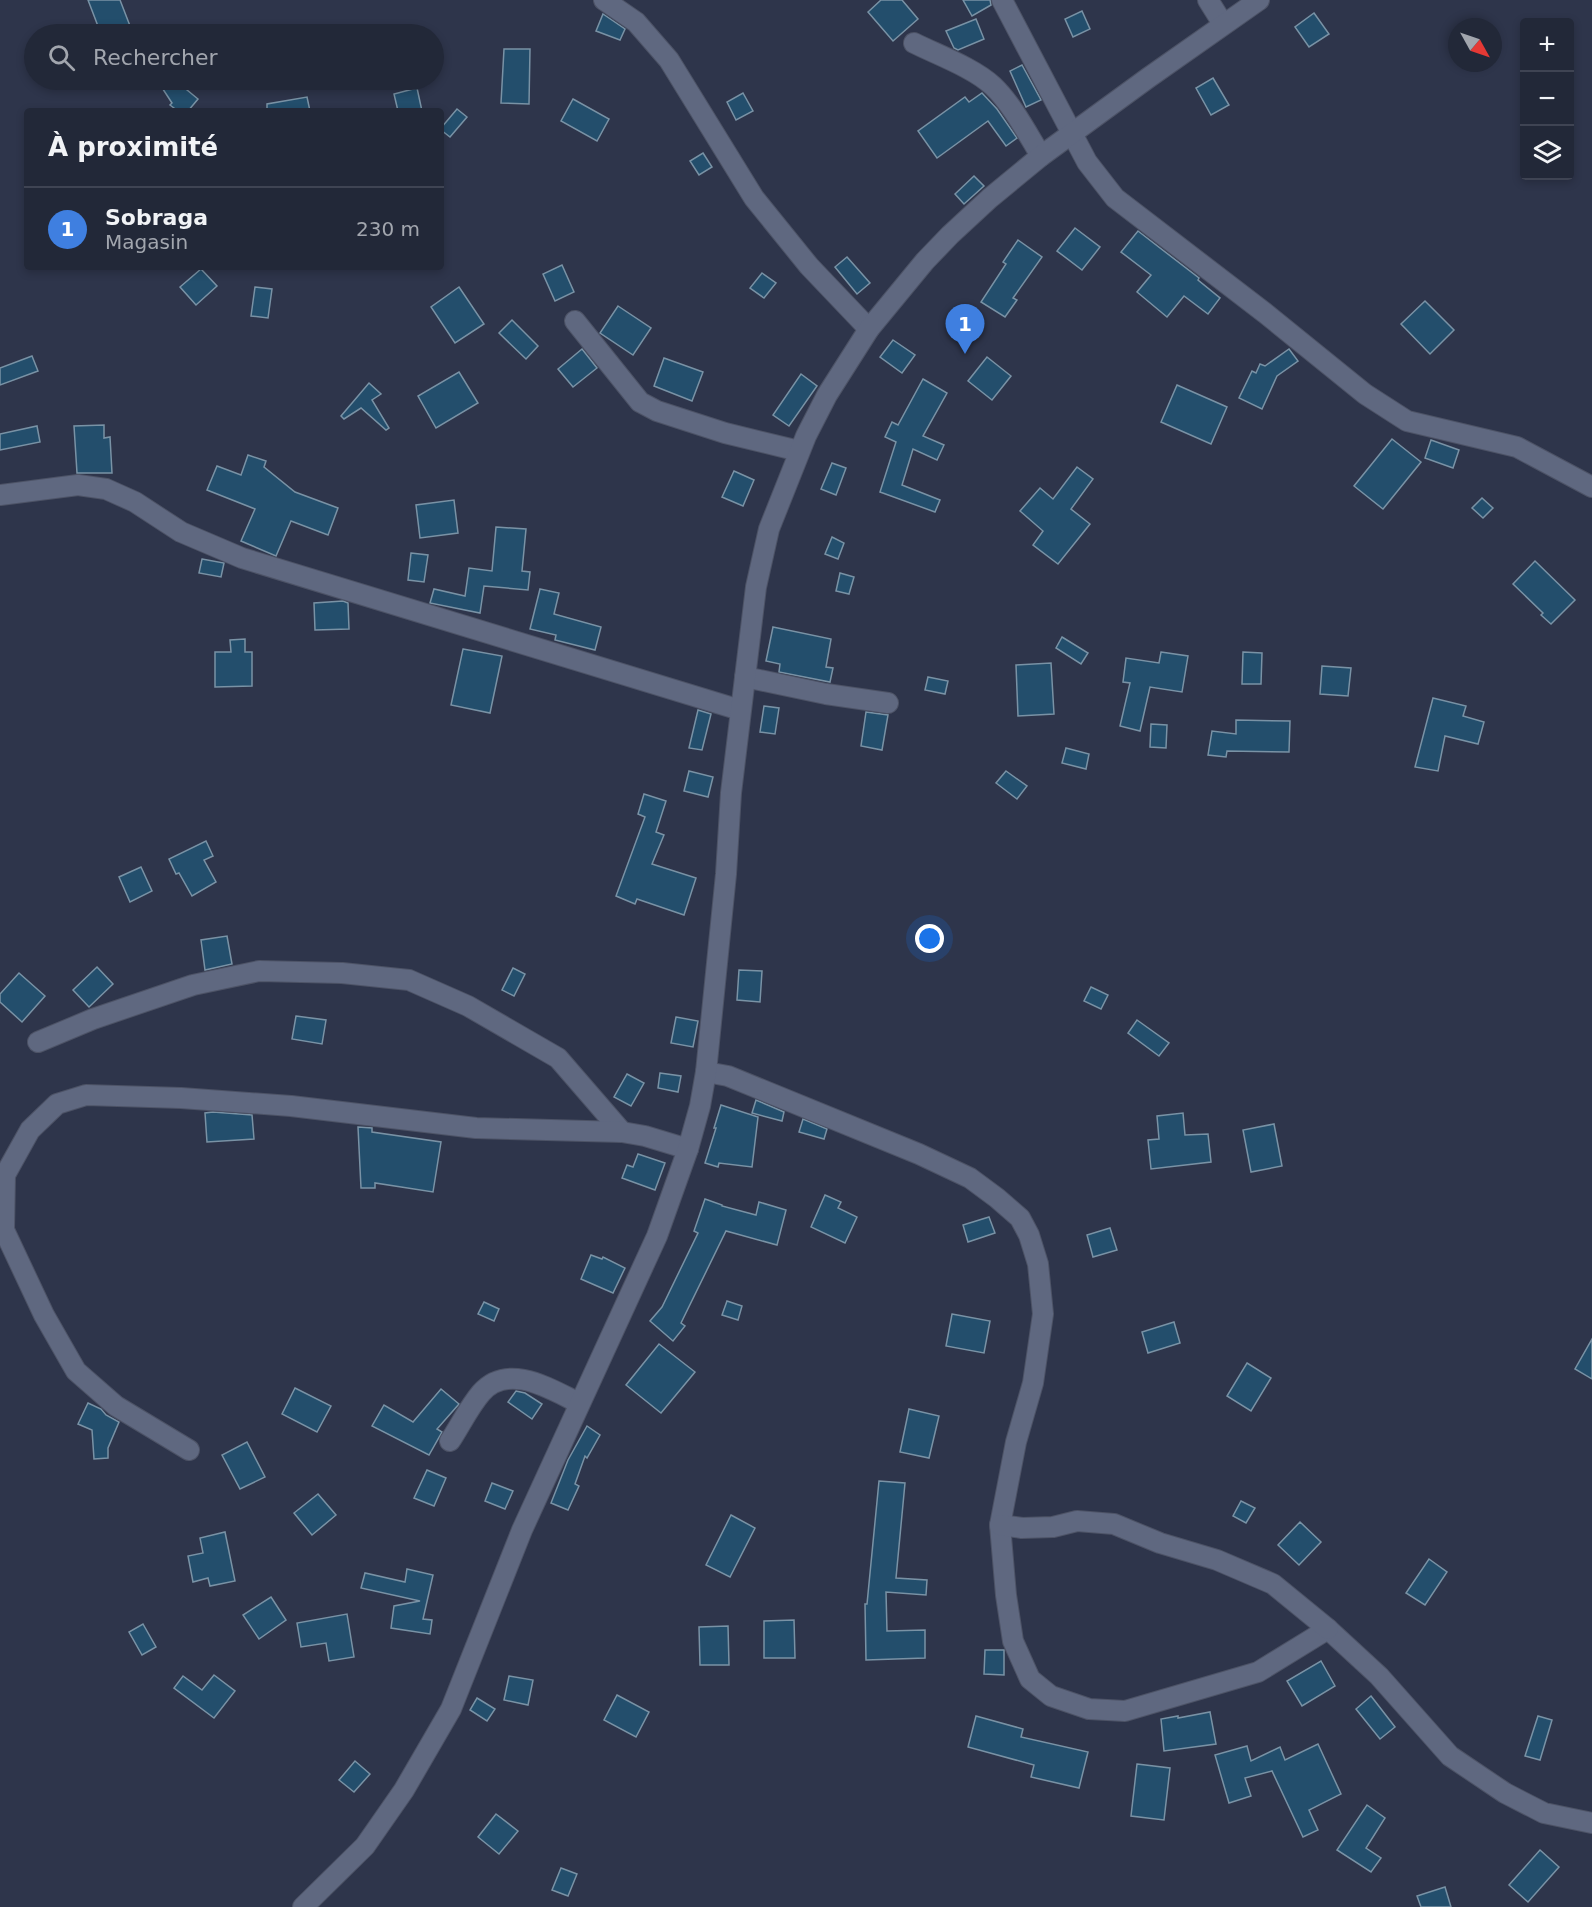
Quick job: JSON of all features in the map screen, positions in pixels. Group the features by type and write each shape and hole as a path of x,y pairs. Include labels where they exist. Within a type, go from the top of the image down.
{"street":[{"path":"604,0 636,22 669,60 754,198 809,266 868,329"},
{"path":"1002,0 1087,162 1115,198 1265,313 1365,394 1407,421 1517,447 1592,487"},
{"path":"1208,0 1224,24"},
{"path":"303,1907 365,1846 404,1790 456,1699 522,1530 657,1236 688,1149 700,1106 706,1072 740,710 756,587 769,530 799,451 827,395 868,329 925,261 990,198 1072,133 1260,0"},
{"path":"914,43 993,85 1021,123 1041,156"},
{"path":"575,321 640,402 657,411 725,433 799,451"},
{"path":"0,495 78,485 106,489 135,502 181,532 242,558 740,710"},
{"path":"745,677 826,694 888,703"},
{"path":"38,1042 93,1019 194,985 259,971 342,973 409,980 468,1006 558,1058 622,1132"},
{"path":"706,1072 728,1076 929,1158 970,1178 1020,1218 1029,1235 1038,1264 1043,1314 1033,1383 1017,1442 1000,1525 1006,1595 1014,1641 1030,1679 1051,1696 1089,1709 1125,1711 1258,1672 1328,1629"},
{"path":"189,1450 116,1406 76,1371 44,1315 4,1230 4,1175 30,1130 57,1104 86,1095 181,1098 291,1106 476,1128 622,1132 645,1136 688,1149"},
{"path":"450,1441 480,1394 493,1383 504,1379 520,1379 542,1385 579,1403"},
{"path":"1000,1525 1022,1528 1053,1527 1077,1521 1114,1524 1160,1543 1217,1560 1273,1584 1328,1629 1379,1676 1424,1730 1450,1756 1505,1793 1544,1813 1592,1823"}],"building":[{"path":"88,0 120,0 129,24 97,24"},
{"path":"881,0 902,0 918,19 893,41 868,12"},
{"path":"963,0 990,0 991,5 972,16"},
{"path":"1082,11 1090,29 1073,37 1065,19"},
{"path":"1314,13 1329,34 1309,47 1295,27"},
{"path":"603,14 625,29 620,40 596,31"},
{"path":"976,19 984,39 958,50 954,48 946,31"},
{"path":"504,49 530,49 529,104 501,103"},
{"path":"1022,65 1041,100 1026,107 1010,71"},
{"path":"1213,78 1229,105 1211,115 1196,88"},
{"path":"164,90 187,90 198,99 190,108 174,108 170,105 172,103"},
{"path":"417,90 421,108 397,108 394,94"},
{"path":"743,93 753,111 736,120 727,102"},
{"path":"982,93 997,109 1017,138 1006,146 988,121 937,158 918,131 965,97 969,102"},
{"path":"307,97 309,108 267,108 267,104"},
{"path":"573,99 609,119 597,141 561,121"},
{"path":"457,109 467,117 450,137 444,132 444,124"},
{"path":"703,153 712,167 699,175 690,161"},
{"path":"974,176 984,186 964,204 955,194"},
{"path":"1075,228 1100,247 1082,270 1057,251"},
{"path":"1138,231 1199,278 1198,280 1220,298 1208,314 1184,296 1167,317 1137,292 1151,275 1121,252"},
{"path":"1018,240 1042,257 1013,298 1017,300 1005,317 981,302 1006,264 1003,262"},
{"path":"847,257 870,283 857,294 835,267"},
{"path":"562,265 574,292 555,301 543,274"},
{"path":"200,270 217,286 196,305 180,287"},
{"path":"762,273 776,283 764,298 750,288"},
{"path":"255,287 272,289 268,318 251,316"},
{"path":"459,287 484,324 455,343 431,307"},
{"path":"1425,301 1454,330 1430,354 1401,324"},
{"path":"618,306 651,328 633,355 600,333"},
{"path":"512,320 538,346 526,359 499,333"},
{"path":"893,340 915,355 902,373 880,357"},
{"path":"582,349 597,368 573,387 558,369"},
{"path":"1289,349 1298,361 1277,376 1262,409 1239,398 1252,371 1256,373 1260,364 1265,366"},
{"path":"32,356 38,371 0,385 0,368"},
{"path":"987,357 1011,376 992,400 968,381"},
{"path":"664,358 703,372 692,401 654,386"},
{"path":"459,372 478,403 436,428 418,396"},
{"path":"801,374 817,386 789,426 773,415"},
{"path":"923,379 947,393 923,436 944,445 937,460 913,449 902,485 940,500 935,512 880,492 896,442 885,437 892,422 898,425"},
{"path":"369,383 381,394 372,400 389,428 386,430 361,408 344,419 341,416"},
{"path":"1177,385 1227,407 1211,444 1161,422"},
{"path":"104,425 104,438 110,437 112,473 77,473 74,426"},
{"path":"37,426 40,442 0,450 0,434"},
{"path":"1392,439 1421,462 1383,509 1354,486"},
{"path":"1431,440 1459,450 1453,468 1425,458"},
{"path":"248,455 266,461 264,467 295,492 338,508 328,535 291,521 276,556 241,541 255,509 207,490 217,466 241,475"},
{"path":"832,463 846,468 836,495 821,489"},
{"path":"1077,467 1093,479 1071,509 1090,524 1058,564 1033,545 1043,531 1020,511 1040,488 1053,499"},
{"path":"734,471 754,480 743,506 722,497"},
{"path":"1482,498 1493,508 1483,518 1472,508"},
{"path":"454,500 458,533 420,538 416,505"},
{"path":"496,527 526,529 522,571 530,572 528,590 484,586 480,613 430,603 434,589 465,596 469,568 492,571"},
{"path":"832,537 844,543 838,559 825,554"},
{"path":"411,553 428,555 424,582 408,580"},
{"path":"202,559 224,563 221,577 199,573"},
{"path":"1535,561 1575,600 1551,624 1513,584"},
{"path":"840,573 854,577 849,594 836,591"},
{"path":"540,589 559,593 554,614 601,627 595,650 555,640 556,635 530,629"},
{"path":"343,601 348,603 349,629 315,630 314,603"},
{"path":"773,627 831,639 826,667 833,668 830,682 779,672 780,664 766,661"},
{"path":"1062,637 1088,653 1081,664 1056,648"},
{"path":"245,639 245,652 252,652 252,686 215,687 215,652 231,652 230,640"},
{"path":"463,649 502,656 490,713 451,705"},
{"path":"1161,652 1188,656 1182,692 1150,687 1140,731 1120,726 1130,683 1123,682 1126,658 1159,663"},
{"path":"1243,652 1262,653 1261,684 1242,684"},
{"path":"1051,663 1054,714 1018,716 1016,665"},
{"path":"1322,666 1351,668 1348,696 1320,694"},
{"path":"928,677 948,681 945,694 925,690"},
{"path":"1433,698 1466,706 1463,716 1484,722 1478,744 1445,736 1438,771 1415,767"},
{"path":"764,706 779,708 775,734 760,732"},
{"path":"698,710 711,714 702,750 689,748"},
{"path":"866,712 888,715 882,750 861,746"},
{"path":"1236,720 1290,721 1289,752 1227,751 1226,757 1208,755 1212,731 1236,734"},
{"path":"1151,724 1167,725 1166,748 1150,747"},
{"path":"1066,748 1089,754 1086,769 1062,763"},
{"path":"689,771 713,777 708,797 684,791"},
{"path":"1006,771 1027,786 1017,799 996,783"},
{"path":"644,794 666,801 656,832 664,835 652,864 696,878 684,915 637,899 635,904 616,896 645,817 638,814"},
{"path":"206,841 213,856 204,860 216,882 192,896 179,873 176,874 169,859"},
{"path":"141,867 152,891 130,902 119,877"},
{"path":"227,936 232,964 205,970 201,940"},
{"path":"97,967 113,984 89,1007 73,990"},
{"path":"513,968 525,974 514,996 502,990"},
{"path":"739,970 762,971 760,1002 737,1000"},
{"path":"19,973 45,996 22,1022 0,1002 0,994"},
{"path":"1091,987 1108,995 1101,1009 1084,1001"},
{"path":"296,1016 326,1020 322,1044 292,1039"},
{"path":"676,1017 698,1021 693,1047 671,1043"},
{"path":"1137,1020 1169,1043 1159,1056 1128,1033"},
{"path":"660,1073 681,1076 678,1092 658,1088"},
{"path":"627,1074 644,1083 631,1106 614,1097"},
{"path":"756,1100 784,1112 782,1121 752,1113"},
{"path":"721,1105 758,1117 752,1167 719,1163 718,1167 705,1163"},
{"path":"205,1113 252,1115 254,1139 207,1142"},
{"path":"1183,1113 1185,1135 1208,1134 1211,1162 1151,1169 1148,1140 1159,1139 1157,1116"},
{"path":"803,1119 827,1129 824,1139 799,1132"},
{"path":"1274,1124 1282,1166 1251,1172 1243,1130"},
{"path":"358,1127 372,1128 372,1132 441,1142 433,1192 375,1183 375,1188 361,1188"},
{"path":"638,1154 665,1163 655,1190 622,1178 627,1165 633,1167"},
{"path":"825,1195 841,1202 838,1208 857,1217 845,1243 811,1227"},
{"path":"705,1199 756,1215 759,1202 786,1210 777,1245 726,1231 681,1323 685,1326 673,1341 650,1321 662,1307 698,1233 694,1231"},
{"path":"989,1217 995,1233 968,1242 963,1225"},
{"path":"1110,1228 1117,1250 1093,1257 1087,1235"},
{"path":"591,1255 602,1259 603,1257 625,1268 613,1293 581,1279"},
{"path":"727,1301 742,1306 738,1320 722,1315"},
{"path":"484,1302 499,1309 494,1321 478,1314"},
{"path":"952,1314 990,1321 984,1353 946,1346"},
{"path":"1174,1322 1180,1343 1148,1353 1142,1332"},
{"path":"1592,1339 1592,1379 1575,1369"},
{"path":"659,1344 695,1372 661,1413 626,1385"},
{"path":"1247,1363 1271,1378 1251,1411 1227,1396"},
{"path":"295,1388 331,1406 317,1432 282,1414"},
{"path":"441,1389 459,1404 437,1429 442,1432 429,1455 372,1426 384,1405 413,1422"},
{"path":"516,1391 525,1393 542,1404 532,1419 508,1402"},
{"path":"88,1403 119,1422 108,1448 108,1458 94,1459 92,1430 78,1424"},
{"path":"909,1409 939,1416 929,1458 900,1452"},
{"path":"587,1426 600,1435 587,1458 585,1456 575,1484 579,1486 568,1510 551,1503 568,1460"},
{"path":"247,1442 265,1477 240,1489 222,1455"},
{"path":"427,1470 446,1478 434,1506 414,1498"},
{"path":"879,1481 905,1483 896,1578 927,1580 926,1595 886,1592 887,1631 925,1630 925,1658 866,1660 865,1604 867,1604"},
{"path":"492,1483 513,1491 505,1509 485,1501"},
{"path":"318,1494 336,1515 312,1535 294,1513"},
{"path":"1241,1501 1255,1508 1246,1523 1233,1516"},
{"path":"731,1515 755,1528 730,1577 706,1565"},
{"path":"1300,1522 1321,1542 1299,1565 1278,1545"},
{"path":"225,1532 235,1581 210,1586 208,1578 193,1582 188,1556 203,1553 200,1538"},
{"path":"1429,1559 1447,1572 1425,1605 1406,1593"},
{"path":"407,1569 433,1575 423,1619 432,1620 430,1634 391,1628 394,1606 420,1601 361,1588 365,1573 405,1582"},
{"path":"271,1597 286,1620 259,1639 243,1615"},
{"path":"347,1614 354,1657 329,1661 326,1643 301,1647 297,1623"},
{"path":"794,1620 795,1658 764,1658 764,1621"},
{"path":"143,1624 156,1647 142,1655 129,1632"},
{"path":"728,1626 729,1665 700,1665 699,1627"},
{"path":"985,1650 1004,1650 1004,1675 984,1674"},
{"path":"1321,1661 1335,1686 1302,1706 1287,1681"},
{"path":"214,1675 235,1691 214,1718 174,1688 183,1676 202,1690"},
{"path":"509,1676 533,1680 528,1705 504,1700"},
{"path":"617,1695 649,1712 636,1737 604,1720"},
{"path":"1371,1696 1395,1727 1380,1739 1356,1709"},
{"path":"477,1698 495,1709 487,1721 470,1710"},
{"path":"1210,1712 1216,1744 1164,1751 1161,1719"},
{"path":"976,1716 1023,1729 1021,1737 1088,1752 1079,1788 1031,1777 1034,1765 968,1747"},
{"path":"1538,1716 1552,1720 1540,1760 1525,1756"},
{"path":"1318,1744 1341,1794 1309,1810 1318,1830 1303,1837 1272,1771 1245,1778 1251,1796 1229,1803 1215,1755 1247,1746 1251,1761 1280,1747 1285,1760"},
{"path":"355,1761 370,1774 354,1792 339,1780"},
{"path":"1137,1764 1170,1768 1164,1820 1131,1816"},
{"path":"1367,1805 1385,1818 1366,1848 1381,1858 1371,1872 1337,1850"},
{"path":"496,1814 518,1831 499,1854 478,1837"},
{"path":"1540,1850 1559,1867 1528,1902 1509,1885"},
{"path":"561,1868 577,1874 568,1896 552,1890"},
{"path":"1445,1887 1451,1907 1421,1907 1417,1896"}],"place":[{"name":"Sobraga","path":"965,354"}]}
